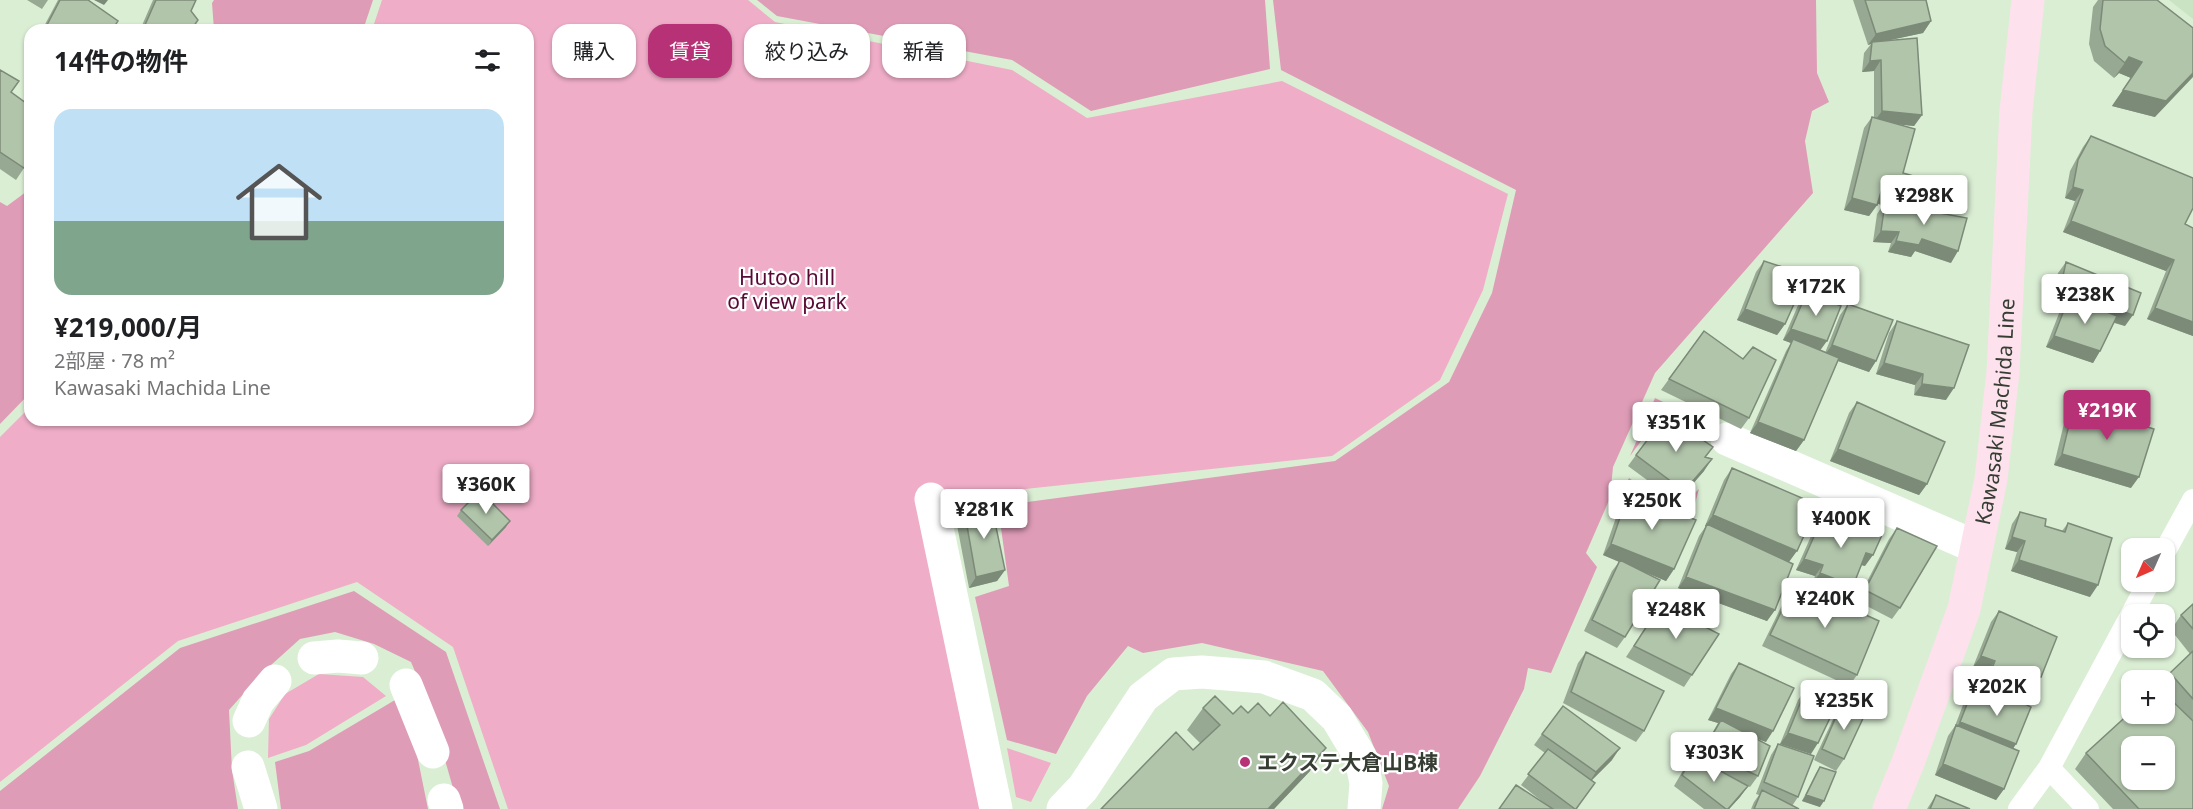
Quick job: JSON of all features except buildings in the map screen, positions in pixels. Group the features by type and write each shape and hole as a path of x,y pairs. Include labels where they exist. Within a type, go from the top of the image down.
{"main road":[{"name":"Kawasaki Machida Line","path":"1889,809 1964,609 1990,479 2003,372 2016,111 2028,0"}],"street":[{"path":"1727,439 1976,547"},
{"path":"931,499 996,809"},
{"path":"314,658 338,656 362,658"},
{"path":"1063,809 1083,788 1143,697 1173,674 1202,672 1264,677 1313,695 1337,718 1361,758 1366,783 1364,809"},
{"path":"249,721 258,701 275,681"},
{"path":"406,685 433,752"},
{"path":"248,767 261,809"}],"lane":[{"path":"2172,538 2193,500"},
{"path":"2019,809 2049,768 2144,592"},
{"path":"2049,768 2088,809"}],"shaded area":[{"path":"214,0 373,0 365,24 214,24 212,3"},
{"path":"757,0 1265,0 1270,69 1091,111 1012,60 966,51 966,24 882,24 882,36 870,33 870,24 820,24 777,16"},
{"path":"1273,0 1816,0 1817,73 1829,102 1812,111 1805,141 1813,193 1655,373 1613,467 1610,498 1586,553 1597,567 1551,673 1528,668 1524,689 1480,776 1458,809 1382,809 1389,786 1368,732 1323,671 1202,643 1143,653 1128,646 1087,696 1056,754 1007,740 975,597 1009,586 998,506 1335,461 1449,382 1492,293 1516,190 1281,70"},
{"path":"2169,0 2193,0 2193,19"},
{"path":"24,193 24,399 0,424 0,202 7,206"},
{"path":"1655,398 1686,413 1678,429 1658,418 1630,456"},
{"path":"1629,478 1676,511 1699,489 1690,522 1619,497"},
{"path":"354,591 446,652 500,809 459,809 429,704 411,662 374,644 335,632 300,639 261,674 229,710 232,770 238,809 0,809 0,791 180,648"},
{"path":"395,700 412,730 428,809 281,809 275,762 309,751"}],"green space":[{"name":"Hutoo hill of view park","path":"382,0 748,0 775,22 785,24 744,24 744,78 870,78 870,41 882,44 882,78 966,78 966,61 1012,70 1087,118 1282,81 1508,194 1483,290 1440,380 1332,456 941,498 981,809 508,809 453,647 357,582 178,641 0,782 0,437 24,413 24,426 534,426 534,24 374,24"},
{"path":"319,674 363,677 386,696 306,745 268,758 269,719 285,694"},
{"path":"1007,748 1051,763 1031,802 1016,797"}],"place":[{"name":"エクステ大倉山B棟","path":"1245,762"}]}
